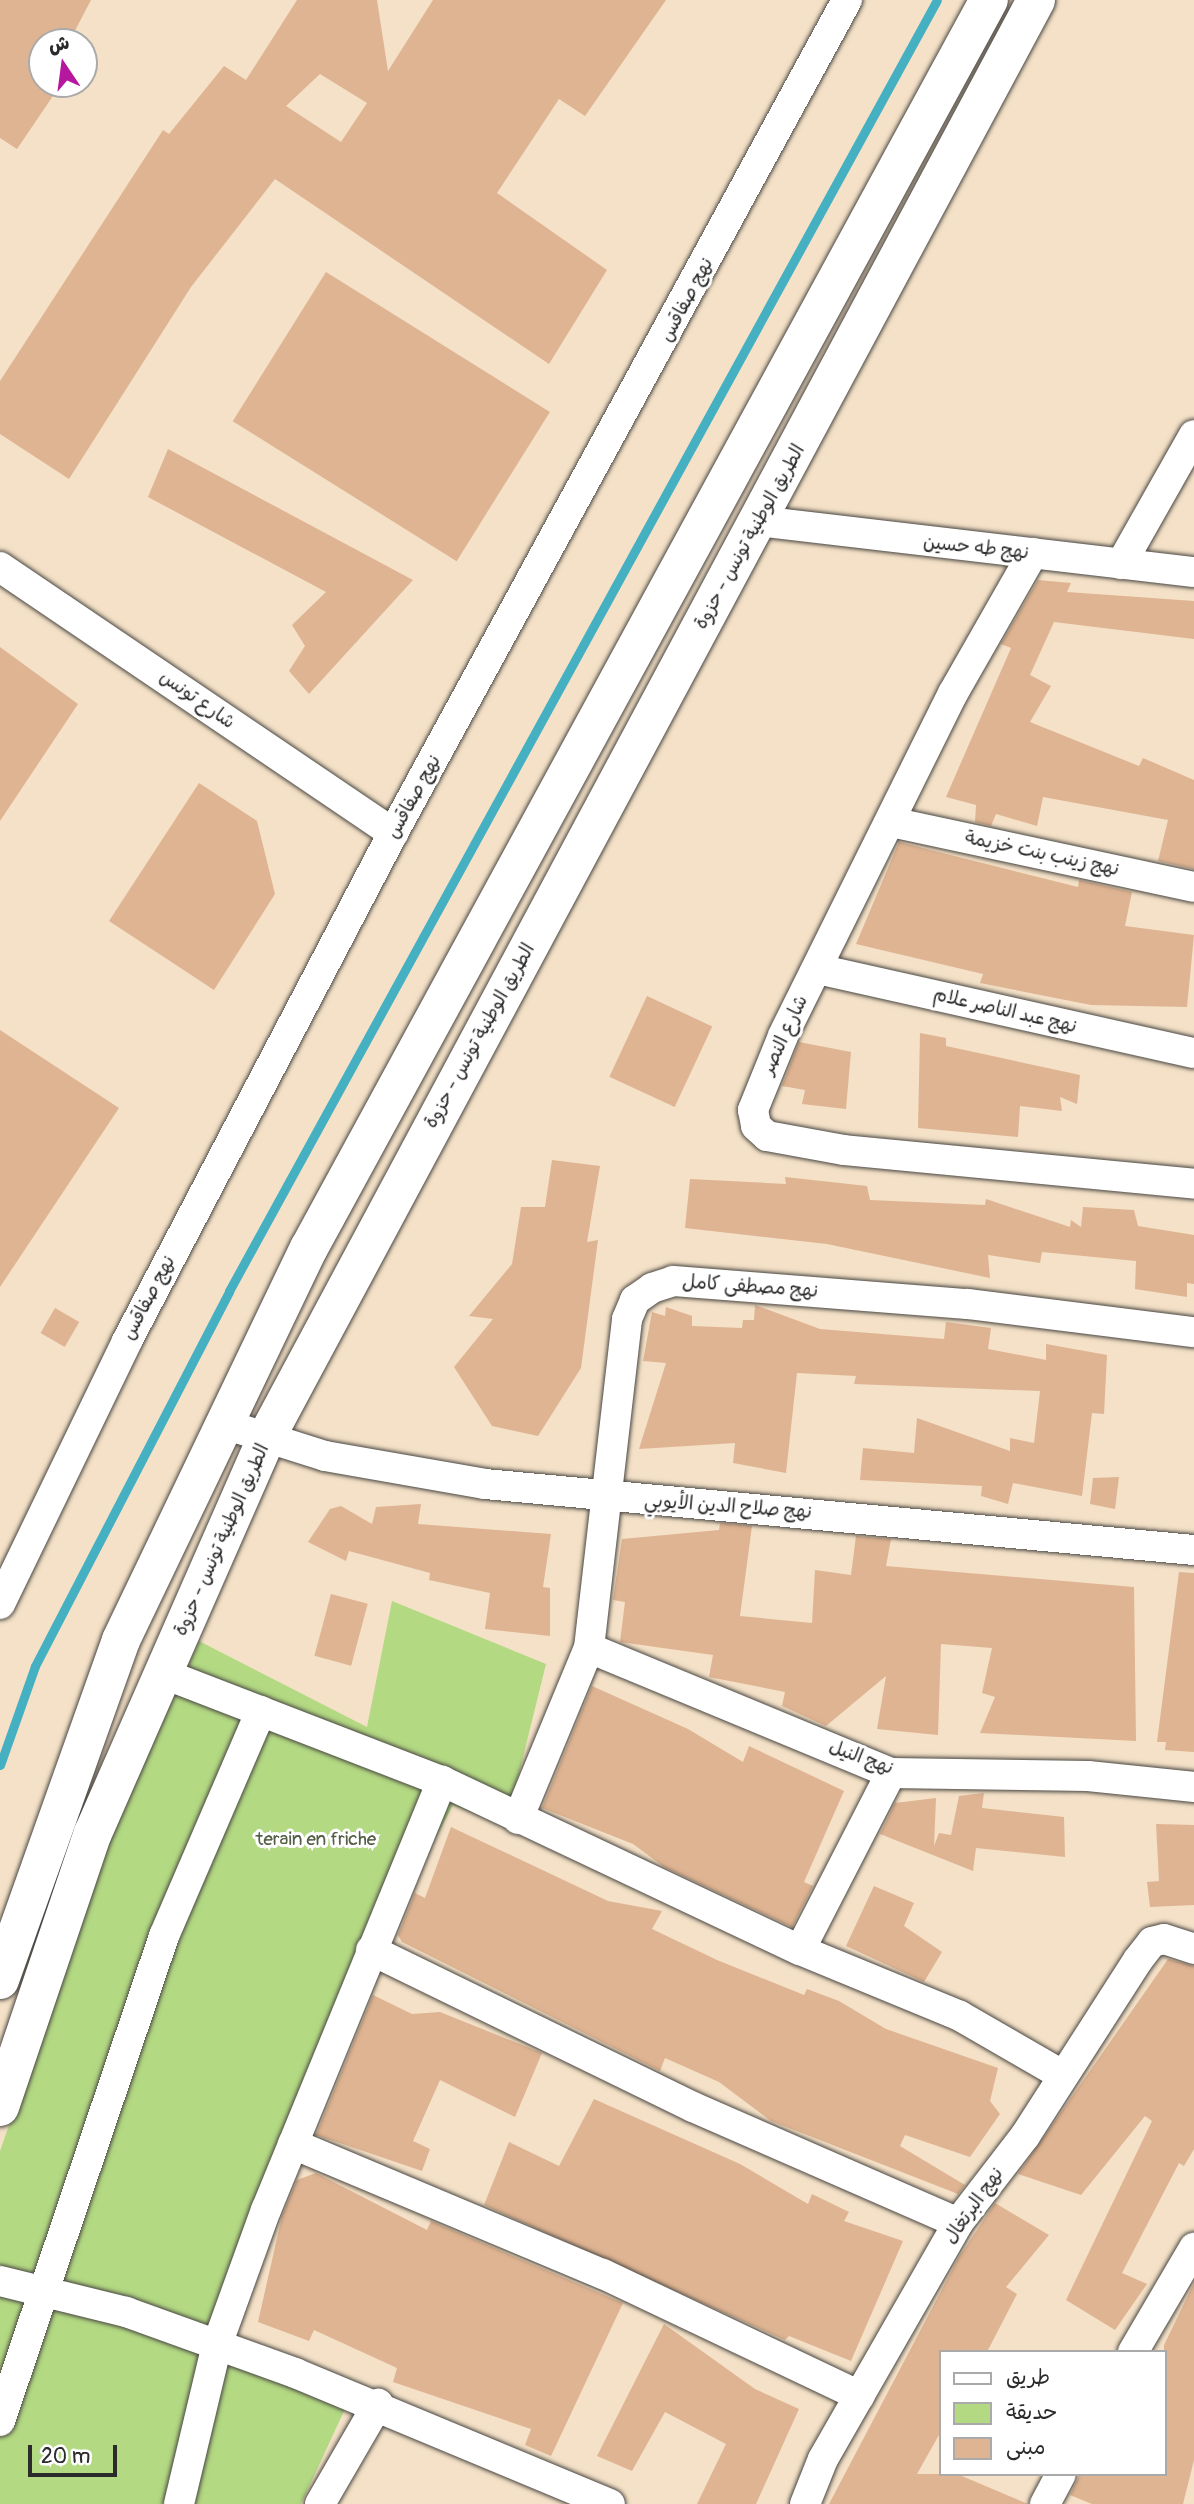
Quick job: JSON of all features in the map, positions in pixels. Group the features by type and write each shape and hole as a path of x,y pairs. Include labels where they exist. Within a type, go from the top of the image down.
{"main road":[{"path":"0,1980 121,1640 309,1248 989,0"},
{"name":"الطريق الوطنية تونس - حزوة","path":"0,2106 93,1833 266,1438 1036,0"}],"street":[{"name":"نهج صفاقس","path":"0,1604 127,1341 393,833 847,0"},
{"path":"1121,564 1194,435"},
{"name":"نهج طه حسين","path":"758,521 1194,572"},
{"name":"شارع النصر","path":"1033,553 953,693 817,969 754,1110 756,1126 767,1136 844,1150 1194,1184"},
{"name":"شارع تونس","path":"0,567 393,833"},
{"name":"نهج زينب بنت خزيمة","path":"891,822 1194,887"},
{"name":"نهج عبد الناصر علام","path":"817,969 1194,1053"},
{"name":"نهج مصطفى كامل","path":"518,1819 589,1648 602,1498 627,1319 635,1300 673,1281 968,1304 1194,1332"},
{"name":"نهج صلاح الدين الأيوبي","path":"223,1424 367,1466 602,1498 1194,1550"},
{"name":"نهج النيل","path":"589,1648 891,1773 1088,1776 1194,1787"},
{"path":"164,1674 442,1781 800,1950 960,2016 1062,2075"},
{"path":"0,2421 47,2291 163,1936 261,1711"},
{"path":"800,1950 891,1773"},
{"path":"179,2504 217,2345 293,2144 442,1781"},
{"name":"نهج البرتغال","path":"805,2504 860,2396 958,2223 1152,1942 1185,1944"},
{"path":"371,1950 693,2107 958,2223"},
{"path":"293,2144 603,2274 860,2396"},
{"path":"1133,2350 1194,2248"},
{"path":"0,2281 47,2291 217,2345 378,2404 565,2494 610,2504"},
{"path":"320,2504 378,2404"},
{"path":"1045,2504 1060,2476"}],"green space":[{"name":"terain en friche","path":"392,1601 546,1664 506,1826 453,1805 324,2052 232,2336 357,2383 301,2504 0,2504 0,2151 105,1851 199,1641 367,1727"}],"building":[{"path":"0,0 91,0 76,28 28,28 28,98 52,98 17,149 0,138"},
{"path":"297,0 377,0 388,71 433,0 666,0 585,116 559,99 497,193 607,270 549,364 275,179 191,287 69,479 0,434 0,381 163,130 169,134 224,66 246,80","holes":["320,74 367,103 341,142 286,106"]},
{"path":"326,272 550,412 457,561 233,421"},
{"path":"168,449 413,580 309,694 289,671 305,646 292,625 326,592 148,497"},
{"path":"1038,580 1071,583 1067,592 1194,601 1194,639 1054,622 1030,675 1051,686 1030,722 1139,766 1143,758 1194,780 1194,869 1158,861 1168,820 1043,797 1037,826 996,814 991,826 975,822 976,805 946,797 1011,648 1001,644"},
{"path":"0,647 78,704 0,821"},
{"path":"199,783 257,821 275,894 214,990 109,921"},
{"path":"899,842 1078,887 1079,880 1132,892 1125,926 1194,935 1187,1007 1091,1005 980,983 983,974 856,944"},
{"path":"647,996 712,1026 675,1107 609,1077"},
{"path":"0,1030 119,1108 0,1287"},
{"path":"920,1033 946,1038 946,1046 1080,1075 1077,1104 1060,1097 1062,1111 1020,1106 1018,1137 918,1128"},
{"path":"799,1042 851,1052 846,1109 802,1104 805,1090 782,1086"},
{"path":"552,1160 600,1166 587,1242 598,1240 581,1368 538,1436 492,1426 454,1367 493,1319 469,1316 512,1264 521,1207 545,1207"},
{"path":"785,1177 867,1186 870,1200 985,1205 986,1199 1070,1227 1071,1220 1081,1227 1083,1207 1134,1210 1138,1226 1194,1235 1194,1284 1187,1283 1187,1297 1135,1289 1136,1261 1042,1252 1040,1263 988,1255 990,1278 827,1244 685,1228 690,1179 786,1184"},
{"path":"755,1305 820,1329 944,1339 946,1322 991,1328 988,1349 1046,1360 1046,1344 1107,1355 1104,1414 1092,1413 1082,1496 1013,1483 1008,1504 981,1496 982,1486 860,1480 863,1448 914,1453 917,1418 1010,1451 1010,1438 1034,1443 1040,1391 854,1384 856,1376 797,1373 786,1473 733,1463 735,1443 639,1449 666,1363 643,1361 652,1312 665,1316 666,1307 692,1316 692,1326 742,1328 743,1320 754,1320"},
{"path":"55,1308 79,1322 65,1347 40,1333"},
{"path":"1119,1477 1115,1509 1090,1504 1093,1478"},
{"path":"421,1504 418,1524 551,1534 543,1587 550,1588 550,1636 485,1629 490,1593 429,1580 430,1573 349,1551 346,1561 308,1542 330,1509 341,1506 372,1524 376,1507"},
{"path":"720,1523 752,1526 740,1616 812,1623 815,1570 851,1575 856,1536 891,1539 886,1566 1134,1587 1136,1741 980,1733 995,1697 982,1693 992,1648 941,1644 938,1735 877,1729 886,1676 826,1726 782,1706 785,1692 709,1677 713,1655 620,1642 625,1602 613,1600 622,1539 719,1530"},
{"path":"1179,1572 1194,1573 1194,1752 1165,1750 1166,1742 1157,1742"},
{"path":"331,1594 368,1604 351,1666 314,1656"},
{"path":"592,1686 688,1729 743,1762 749,1746 844,1791 804,1882 813,1886 792,1927 664,1867 633,1844 542,1808"},
{"path":"984,1793 982,1808 1064,1817 1065,1857 976,1848 973,1871 880,1834 895,1803 936,1798 934,1846 939,1833 951,1835 959,1796"},
{"path":"1156,1824 1194,1825 1194,1905 1150,1907 1147,1882 1159,1881"},
{"path":"451,1827 608,1901 662,1911 652,1929 717,1960 804,1995 807,1989 839,2001 886,2029 998,2068 990,2101 1000,2114 970,2157 905,2135 900,2146 965,2185 958,2194 771,2121 719,2082 665,2058 660,2071 402,1942 398,1935 415,1893 425,1898"},
{"path":"874,1886 914,1903 904,1926 942,1952 924,1982 846,1946"},
{"path":"1168,1959 1194,1966 1194,2149 1184,2166 1179,2163 1122,2273 1147,2284 1115,2330 1066,2300 1152,2121 1145,2116 1081,2195 1018,2174"},
{"path":"373,1995 412,2014 440,2012 542,2053 515,2117 440,2080 413,2141 430,2149 422,2171 316,2135"},
{"path":"594,2099 740,2164 808,2204 812,2194 849,2212 844,2221 903,2241 851,2361 789,2336 785,2340 484,2205 509,2142 559,2166"},
{"path":"316,2173 427,2230 431,2221 623,2303 551,2456 525,2445 531,2429 393,2382 397,2368 314,2330 309,2341 258,2322 282,2216 297,2180"},
{"path":"995,2203 1049,2235 1006,2287 1017,2294 988,2350 939,2350 939,2435 917,2474 962,2476 1028,2504 829,2504 959,2257"},
{"path":"1194,2283 1194,2460 1183,2504 1092,2504 1070,2495 1079,2476 1166,2476 1164,2345"},
{"path":"664,2324 755,2389 799,2409 756,2504 697,2504 726,2444 665,2412 632,2471 597,2456"}],"waterway":[{"path":"0,1765 35,1666 229,1291 937,0"}]}
